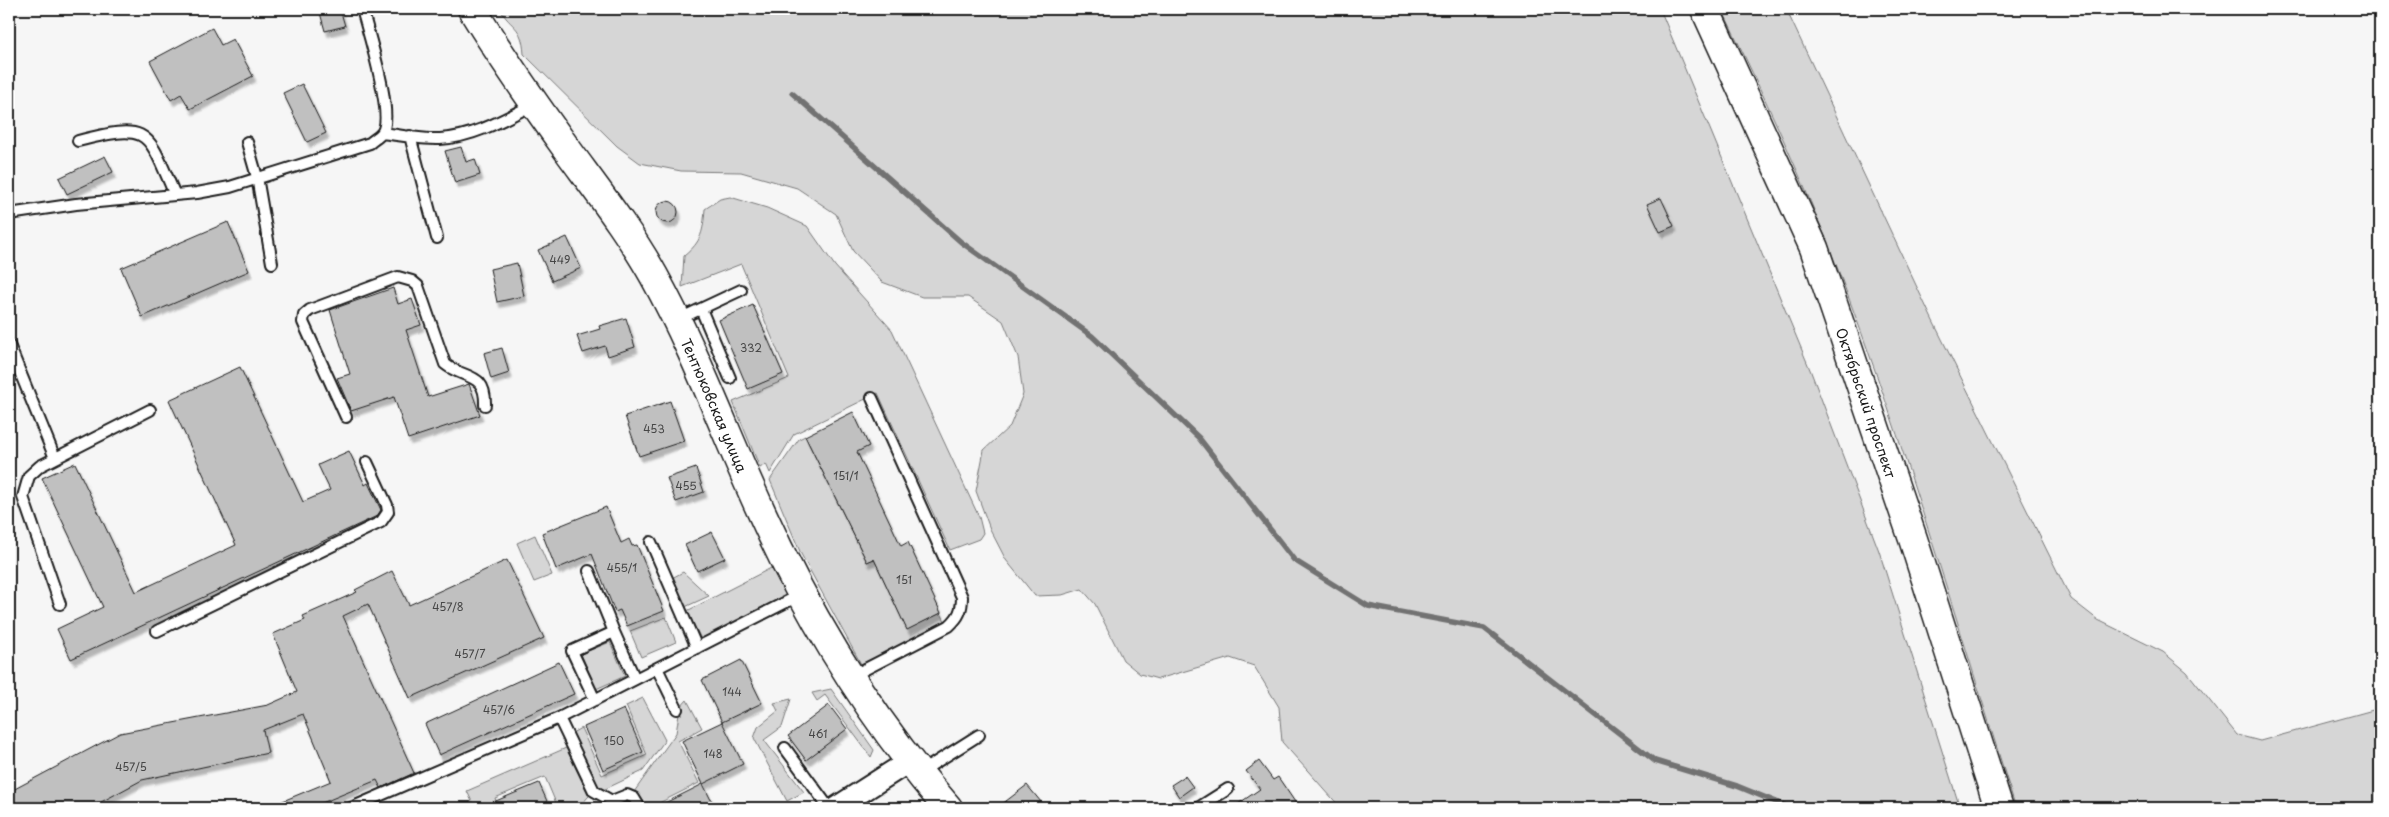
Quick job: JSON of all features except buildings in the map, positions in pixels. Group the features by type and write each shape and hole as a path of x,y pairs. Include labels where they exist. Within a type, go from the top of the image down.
{"street":[{"name":"Тентюковская улица","path":"472,9 534,104 626,231 653,274 689,314 699,366 762,513 803,593 851,677 913,768 948,808"},
{"name":"Октябрьский проспект","path":"1705,9 1814,248 1913,539 1999,808"},
{"path":"836,808 913,768"}],"lane":[{"path":"9,214 76,204 175,195 230,187 370,143 382,133 386,117 384,100 362,9"},
{"path":"382,133 439,139 460,136 498,122 534,104"},
{"path":"78,140 122,131 146,136 154,148 175,195"},
{"path":"410,136 437,238"},
{"path":"248,142 258,177 272,262"},
{"path":"346,417 301,314 398,277 412,281 418,286 446,364 451,369 475,378 481,384 484,390 485,405"},
{"path":"730,378 689,314 742,290"},
{"path":"9,345 55,458"},
{"path":"851,677 949,626 958,618 962,607 962,597 872,398"},
{"path":"60,604 23,497 29,476 40,466 150,410"},
{"path":"157,631 380,522 388,512 387,506 367,462"},
{"path":"651,542 696,648"},
{"path":"589,571 636,679"},
{"path":"354,808 559,718 803,593"},
{"path":"595,700 572,650 614,632"},
{"path":"657,668 676,709"},
{"path":"559,718 594,792 612,801 627,795 634,798 640,808"},
{"path":"913,768 979,736"},
{"path":"785,748 828,808"},
{"path":"1198,808 1228,789"}],"shaded area":[{"path":"500,9 1660,9 1811,372 1879,551 1960,808 1341,808 1282,742 1279,707 1254,666 1230,658 1158,679 1140,674 1123,660 1095,604 1082,589 1062,595 1035,596 1006,560 990,529 976,491 984,450 1010,426 1023,394 1018,357 1003,321 968,297 922,297 882,282 853,251 836,214 797,188 741,172 681,171 640,163 617,146 524,54 521,37"},
{"path":"1722,9 1786,9 1931,317 2071,599 2098,620 2163,652 2187,672 2237,735 2260,741 2373,710 2380,705 2380,808 2016,808 1908,468 1862,334 1837,267 1796,169"},
{"path":"730,197 767,208 807,226 835,266 892,330 979,517 983,533 979,539 950,550 878,393 794,434 770,473 766,464 760,468 733,402 789,378 741,264 682,287 684,256 698,241 705,209 720,199"},
{"path":"805,436 867,562 874,559 907,629 941,613 946,623 861,664 801,554 770,480 799,439"},
{"path":"535,535 552,575 534,582 517,543"},
{"path":"775,566 790,595 701,639 687,611"},
{"path":"683,572 709,596 685,607 672,578"},
{"path":"666,617 676,642 641,657 630,631"},
{"path":"610,642 625,676 596,689 581,654"},
{"path":"831,689 874,750 871,757 825,695 817,701 812,693"},
{"path":"643,698 665,740 643,771 601,791 597,788 572,733 581,728 602,775 647,755 626,706"},
{"path":"791,699 782,727 764,740 804,792 787,801 754,738 758,727 778,711 774,703"},
{"path":"687,700 702,728 678,741 699,783 661,802 663,808 643,808 634,792 676,733 680,708"},
{"path":"566,748 589,796 578,808 558,808 545,777 495,798 499,808 475,808 467,791"}],"waterway":[{"path":"792,93 961,242 1092,336 1199,438 1294,560 1368,606 1484,628 1655,761 1737,786 1791,808"}]}
